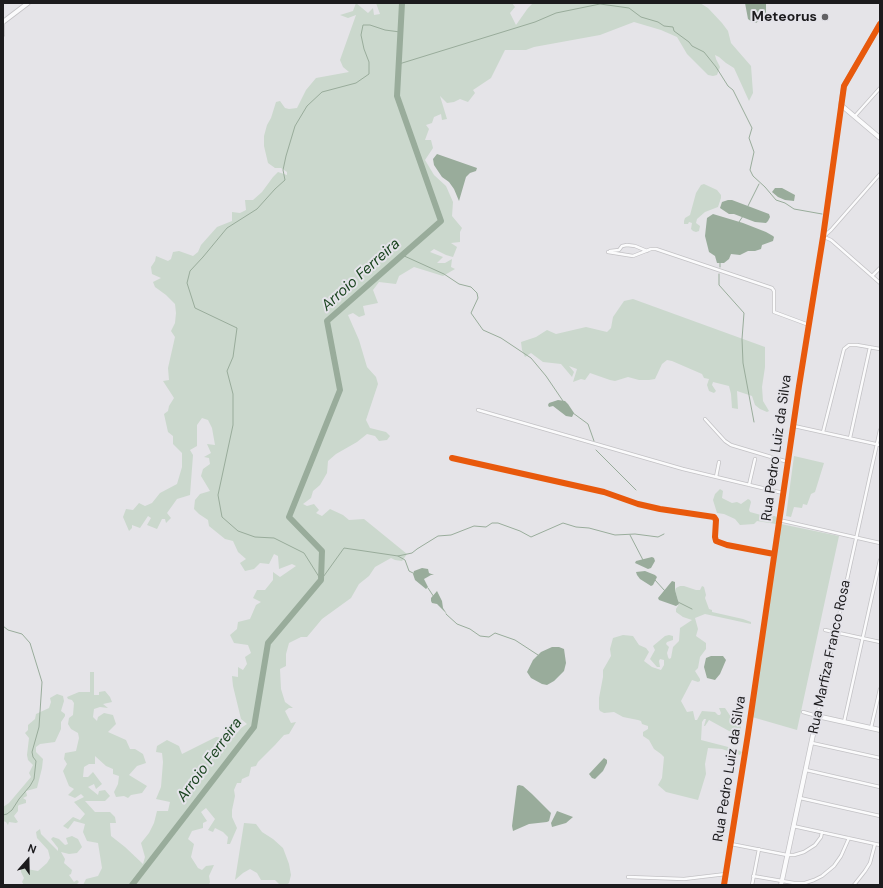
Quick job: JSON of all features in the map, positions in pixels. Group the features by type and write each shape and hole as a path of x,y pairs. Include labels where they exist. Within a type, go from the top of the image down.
{"street":[{"path":"3,35 3,22 28,3"},
{"name":"Rua Pedro Luiz da Silva","path":"724,885 823,237 844,86 880,24"},
{"path":"855,116 880,88"},
{"path":"841,104 880,138"},
{"path":"880,174 831,230 823,237 831,240 880,283"},
{"path":"647,251 639,247 627,245 622,246 619,250 608,252 633,256 656,249 772,288 774,291 774,312 809,325"},
{"path":"872,276 880,268"},
{"path":"823,432 844,349 849,345 870,346 880,349"},
{"path":"850,438 870,346"},
{"path":"478,410 683,469 783,493"},
{"path":"705,419 725,441 731,445 788,462"},
{"path":"794,426 878,444"},
{"name":"Rua Marfiza Franco Rosa","path":"781,883 880,430"},
{"path":"452,458 604,492 638,504 660,509 714,517 716,520 716,541 727,545 774,554"},
{"path":"749,486 755,459"},
{"path":"716,477 719,462"},
{"path":"779,520 880,543"},
{"path":"844,722 880,560"},
{"path":"825,630 880,642"},
{"path":"871,728 880,689"},
{"path":"803,712 880,730"},
{"path":"811,743 880,758"},
{"path":"805,769 880,787"},
{"path":"799,798 880,816"},
{"path":"793,826 880,845"},
{"path":"731,844 787,855 800,854 810,849 818,840 822,832"},
{"path":"754,876 781,883 795,884 814,880 830,870 841,856 849,838"},
{"path":"854,885 870,863 875,844"},
{"path":"752,885 759,849"},
{"path":"628,877 684,879 726,874"}],"shaded area":[{"path":"356,3 368,13 373,8 374,15 380,14 376,3 512,3 515,7 510,13 516,25 533,3 700,3 708,8 722,23 728,31 731,43 751,66 753,93 749,101 734,68 719,57 715,55 720,67 717,75 708,75 687,54 677,37 661,30 634,22 600,35 534,47 526,50 505,50 491,78 473,90 475,93 468,102 460,99 447,103 440,96 447,119 442,120 441,114 434,117 432,123 426,125 429,129 425,140 431,140 433,148 425,160 434,175 446,186 453,202 452,216 462,228 460,232 460,242 451,243 457,247 453,257 434,249 430,252 443,257 437,263 445,263 452,259 451,267 455,269 443,276 414,267 399,276 396,284 379,282 373,290 378,303 363,306 365,315 359,317 353,313 348,315 359,340 367,367 376,377 378,384 366,420 370,428 386,432 390,436 387,440 379,441 375,436 367,434 357,442 336,454 328,461 327,473 320,485 313,491 311,498 303,504 307,506 314,504 319,510 316,513 322,516 330,509 343,515 349,520 364,519 407,554 402,561 391,558 375,567 369,576 359,584 351,598 322,619 307,637 301,637 289,643 286,654 286,666 280,669 281,689 285,702 293,708 289,708 285,711 291,723 296,722 289,734 284,735 256,766 251,767 249,776 242,779 241,783 237,783 234,790 235,796 232,817 237,828 230,844 227,844 228,837 223,832 215,828 213,832 208,830 215,819 206,808 201,812 207,821 203,823 203,828 192,831 188,839 194,844 191,857 198,868 202,870 206,866 214,865 209,876 209,885 83,885 86,879 98,876 102,868 98,843 87,841 83,832 85,824 74,821 68,829 63,826 73,817 80,820 85,814 74,802 84,797 81,794 75,798 68,795 74,789 69,786 63,771 67,764 64,759 65,753 76,751 79,738 78,733 71,729 68,724 69,718 73,715 74,703 67,697 79,692 90,692 90,672 94,672 94,695 99,695 99,692 105,691 112,702 103,704 108,708 100,707 94,709 93,717 97,721 98,717 104,713 113,715 116,724 108,732 126,740 130,749 135,749 143,754 146,763 137,766 129,775 147,786 142,793 131,795 128,798 124,796 116,797 114,792 118,784 119,776 113,774 113,769 106,766 95,756 95,764 89,764 84,767 83,777 88,777 93,772 102,784 96,789 94,784 88,787 98,795 99,791 105,790 110,796 105,801 85,801 95,812 110,812 115,817 116,823 110,823 111,836 143,864 145,857 141,843 149,833 154,823 157,811 168,811 170,802 156,799 161,787 163,762 162,753 156,752 157,746 167,740 179,746 182,754 216,737 228,738 247,724 241,719 232,676 238,677 238,667 243,670 247,664 245,657 251,653 248,645 234,643 230,635 237,629 238,622 250,619 256,605 261,602 253,598 257,590 265,590 273,580 273,572 280,577 296,566 292,564 279,569 278,556 274,554 269,564 260,563 254,569 245,571 240,563 246,559 238,552 233,541 225,539 209,526 208,520 194,509 195,500 200,494 210,491 201,476 203,469 210,464 209,458 204,457 211,453 207,444 215,445 212,428 208,420 202,418 197,425 197,446 190,450 193,455 190,495 177,499 167,513 171,518 166,523 165,519 162,519 157,529 147,525 151,518 148,516 140,528 132,525 132,528 129,531 123,517 126,509 133,510 139,503 145,506 152,503 160,493 177,484 182,467 182,453 173,444 173,436 168,432 164,414 168,411 174,398 163,381 169,380 168,368 175,337 171,331 175,323 175,304 155,287 153,282 161,278 152,274 151,267 156,256 168,261 171,259 173,252 179,251 193,256 198,252 201,245 217,227 232,221 232,212 240,213 246,210 245,200 253,200 262,192 278,172 287,175 287,172 281,168 275,168 268,163 264,146 264,136 267,125 276,102 280,101 285,108 297,108 306,90 316,78 349,72 343,67 340,60 356,15 348,18 340,15 353,11"},
{"path":"745,3 766,3 765,18 756,23 748,19"},
{"path":"437,154 477,168 476,171 470,173 466,177 459,201 454,189 449,182 442,177 434,165 433,159"},
{"path":"704,184 717,190 721,195 721,198 718,207 705,212 697,219 696,223 700,226 699,231 696,232 691,229 692,223 689,222 688,224 684,224 684,221 685,218 690,215 696,193 701,185"},
{"path":"775,188 782,188 795,195 794,201 785,200 778,197 772,192"},
{"path":"732,200 769,214 770,217 766,223 755,222 734,214 729,214 720,208 722,202"},
{"path":"713,214 766,232 774,237 773,241 762,245 761,249 755,251 748,251 740,255 731,254 729,259 724,263 717,263 715,256 709,252 705,236 707,218"},
{"path":"633,299 765,347 765,367 762,387 763,401 769,411 767,412 760,409 755,405 752,396 737,391 738,409 732,408 729,386 713,382 712,385 716,391 714,393 709,391 707,385 709,379 704,378 702,374 672,361 667,360 662,364 655,379 639,380 628,377 615,381 590,373 585,380 581,379 573,382 577,369 569,366 574,372 572,377 561,364 543,362 531,353 525,357 521,342 536,337 547,330 556,334 586,327 607,332 611,328 613,317 624,301"},
{"path":"558,400 565,401 568,404 574,413 572,417 566,416 553,406 549,407 549,403"},
{"path":"794,456 824,463 815,492 811,494 807,505 803,504 802,508 794,507 791,517 786,516"},
{"path":"720,489 723,491 722,498 732,503 737,502 741,504 748,499 750,500 750,512 761,515 775,516 777,518 776,524 757,521 754,524 740,525 735,519 724,514 717,513 713,500 715,494"},
{"path":"781,524 839,536 797,730 752,717"},
{"path":"652,557 655,561 651,568 648,569 635,563 636,561"},
{"path":"422,568 428,569 429,573 434,575 424,579 428,587 426,589 415,580 413,574 414,571"},
{"path":"645,571 657,577 651,586 640,579 636,572"},
{"path":"672,581 675,582 675,590 679,604 676,606 659,600 658,598"},
{"path":"680,586 696,590 700,590 702,586 704,587 706,595 705,598 709,609 712,610 712,612 751,622 751,624 705,614 695,618 698,629 696,636 706,643 706,649 700,657 698,668 695,671 700,681 698,682 692,680 681,701 687,712 693,711 695,720 697,720 702,711 715,712 720,715 721,713 719,708 725,708 731,717 741,727 741,732 738,733 729,731 709,720 704,726 706,719 704,719 702,722 701,740 742,752 740,755 722,749 708,748 705,764 706,774 698,800 666,792 658,785 662,778 664,757 654,749 649,740 643,736 643,732 648,729 648,726 642,724 641,721 623,717 614,712 604,713 599,709 603,670 611,656 610,649 613,638 623,635 633,636 639,645 646,648 649,652 644,661 652,667 661,670 664,665 664,660 660,659 660,667 657,667 650,659 655,650 653,646 665,636 673,636 673,640 667,642 666,644 669,647 667,653 668,657 669,659 671,658 673,647 679,641 680,628 692,620 683,617 676,612 679,604 675,590"},
{"path":"437,591 442,601 443,608 447,614 437,604 432,603 431,601 431,598"},
{"path":"552,647 564,649 566,663 564,671 554,681 547,685 542,684 531,678 527,672 533,660 541,652"},
{"path":"711,656 723,656 726,660 720,674 715,680 707,678 704,667 706,658"},
{"path":"57,694 63,696 64,701 61,711 65,714 65,716 61,722 61,729 55,742 40,744 36,747 36,752 43,759 37,788 26,791 27,796 23,798 26,800 26,803 18,806 18,811 14,816 18,822 9,822 8,825 3,821 3,807 9,803 31,777 29,773 33,765 28,760 27,755 29,738 25,733 28,730 28,725 35,719 36,714 49,708 51,702 50,698"},
{"path":"604,758 607,760 607,763 603,771 595,779 592,778 589,774"},
{"path":"517,786 523,786 551,813 549,821 529,824 513,831 512,826"},
{"path":"557,811 573,817 566,823 552,827 551,823"},
{"path":"244,823 256,824 262,832 283,848 289,864 291,875 289,883 286,885 280,885 275,880 261,880 257,873 250,869 235,880"},
{"path":"40,829 41,834 58,851 58,848 51,839 53,837 59,839 65,845 68,844 66,838 72,836 78,839 82,847 77,853 69,854 61,852 65,859 64,863 72,870 71,874 69,875 74,882 77,880 79,882 76,885 24,885 22,882 24,878 21,868 38,871 50,858 48,850 37,838 36,832"}],"waterway":[{"name":"Arroio Ferreira","path":"132,885 254,727 268,643 321,580 322,551 289,517 340,390 327,321 441,221 397,96 402,3"},
{"path":"399,64 535,22 556,13 600,4 629,8 641,17 658,22 664,26 673,27 674,31 692,46 704,52 728,86 733,90 752,128 749,138 754,152 750,170 753,176 776,200 785,203 794,209 822,214"},
{"name":"Arroio Ferreira","path":"400,32 385,30 370,25 363,25 361,35 369,62 369,74 356,83 322,92 307,106 295,126 286,156 283,170 285,180 257,209 227,228 190,271 187,283 195,308 237,328 233,357 227,371 233,394 233,425 218,495 222,517 238,531 255,537 274,538 304,553 321,580 344,548 398,556 412,553 438,536 451,535 474,526 486,527 492,523 498,523 520,531 531,537 563,523 615,535 635,534 658,537 664,534"},
{"path":"748,206 759,184"},
{"path":"739,222 743,216"},
{"path":"402,255 444,274 459,284 471,287 477,293 478,298 471,313 483,330 501,338 531,358 546,376 563,401"},
{"path":"720,262 720,267"},
{"path":"719,274 719,285 744,313 742,339 743,363 754,422"},
{"path":"573,413 588,424 594,441"},
{"path":"596,450 636,490"},
{"path":"630,535 643,560"},
{"path":"398,556 405,560 409,571 413,573"},
{"path":"655,580 665,591"},
{"path":"428,588 434,597"},
{"path":"678,602 692,609"},
{"path":"446,614 457,624 470,629 480,636 489,637 495,633 515,640 538,655"},
{"path":"3,626 8,630 22,634 30,643 42,682 39,727 32,752 36,761 34,779 12,810 3,815"}],"cycle path":[{"path":"724,885 748,734 799,386 823,237 844,86 880,24"},
{"path":"452,458 604,492 638,504 660,509 714,517 716,520 716,541 727,545 774,554"}],"place":[{"name":"Meteorus","path":"825,17"}]}
